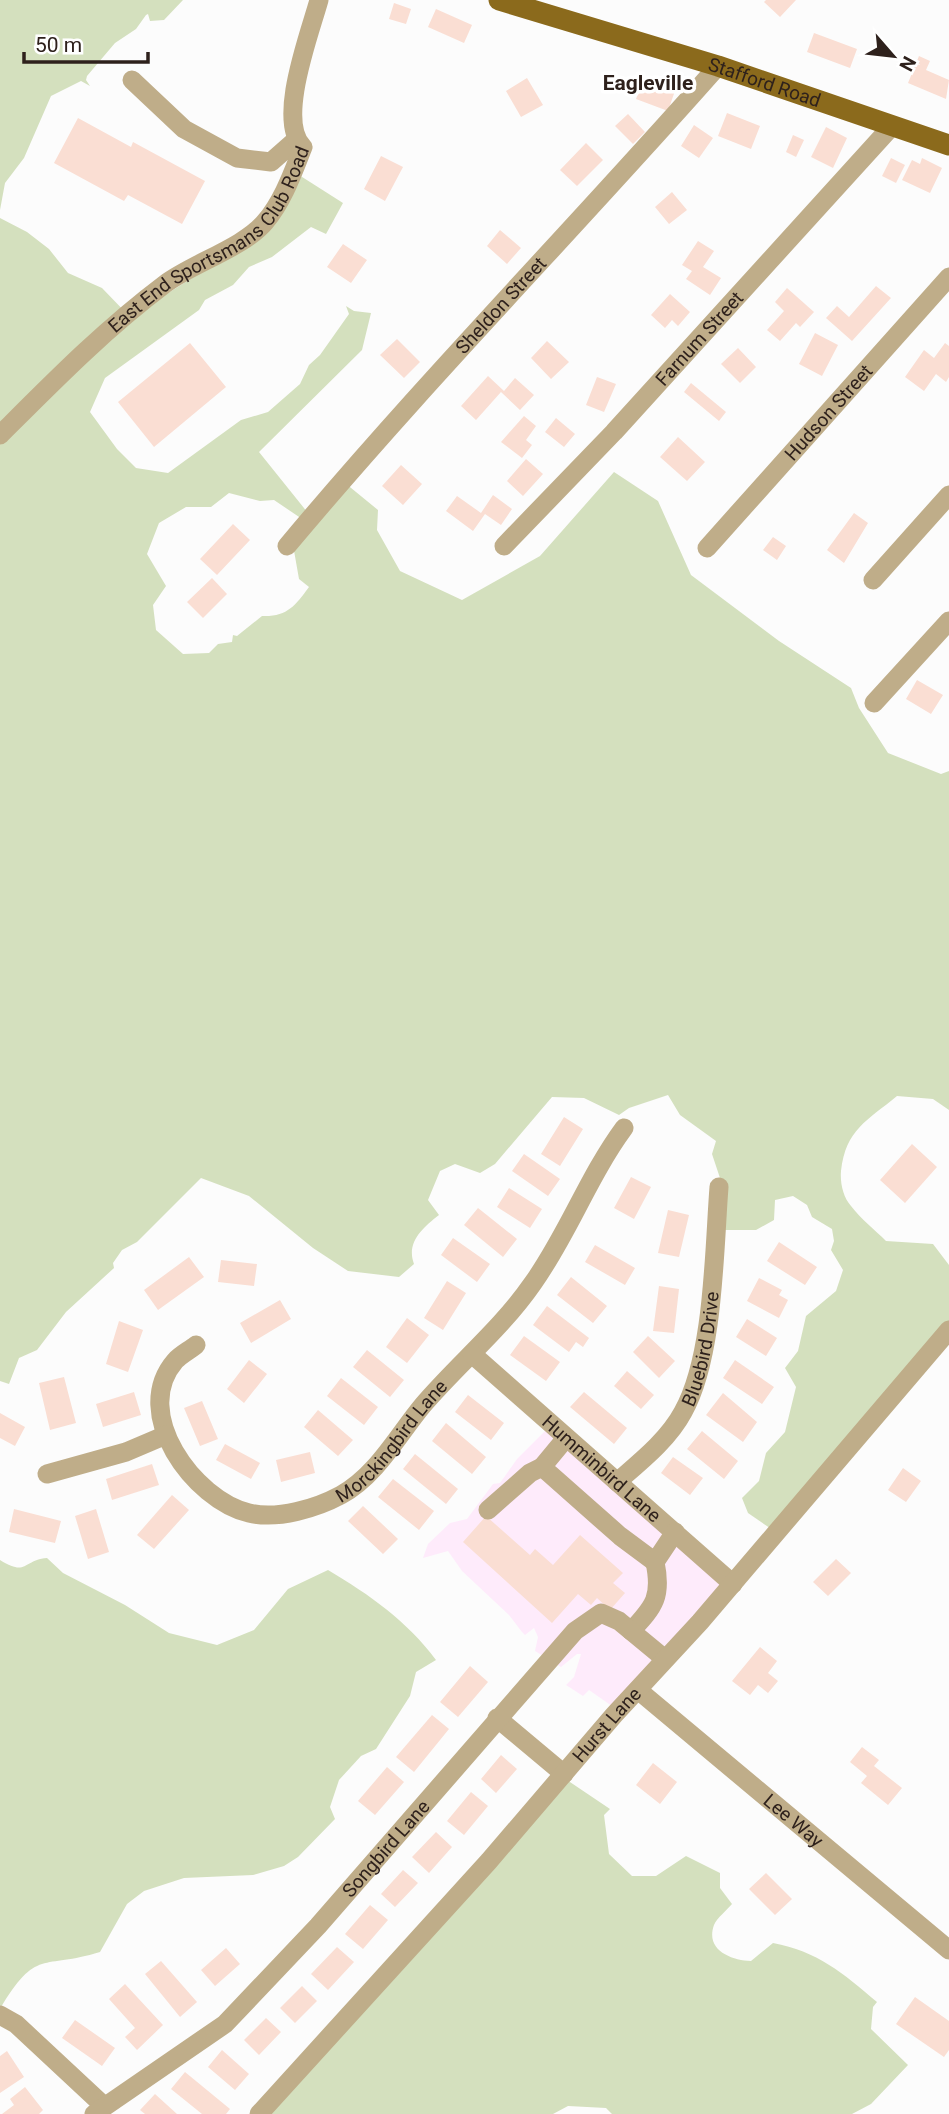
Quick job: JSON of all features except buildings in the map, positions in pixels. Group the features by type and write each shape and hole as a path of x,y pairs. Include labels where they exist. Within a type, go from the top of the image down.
{"main road":[{"name":"Stafford Road","path":"499,0 718,66 949,145"}],"street":[{"name":"East End Sportsmans Club Road","path":"0,435 74,360 157,291 263,225 279,201 303,147 296,140 292,118 297,84 319,0"},
{"name":"Sheldon Street","path":"287,546 351,470 589,212 718,66"},
{"path":"132,80 184,129 237,159 271,162 296,140"},
{"name":"Farnum Street","path":"504,546 614,432 892,126"},
{"name":"Hudson Street","path":"707,548 949,276"},
{"path":"873,580 949,495"},
{"path":"874,704 949,621"},
{"name":"Morckingbird Lane","path":"196,1345 175,1360 165,1378 161,1422 183,1465 201,1487 226,1504 250,1513 271,1514 322,1504 344,1493 390,1452 439,1387 472,1354 531,1286 563,1239 582,1194 624,1128"},
{"name":"Bluebird Drive","path":"617,1482 652,1450 682,1414 695,1386 704,1341 719,1187"},
{"name":"Hurst Lane","path":"259,2114 471,1882 733,1584 949,1330"},
{"name":"Humminbird Lane","path":"472,1354 733,1584"},
{"path":"47,1474 126,1452 166,1435"},
{"path":"488,1510 530,1473 542,1467 566,1438"},
{"path":"542,1467 620,1536 655,1562 660,1586 655,1601 631,1631"},
{"path":"655,1562 675,1532"},
{"name":"Songbird Lane","path":"99,2110 225,2024 318,1926 575,1631 601,1613 631,1631 665,1659"},
{"name":"Lee Way","path":"638,1690 949,1950"},
{"path":"497,1718 564,1774"},
{"path":"0,2015 16,2024 99,2110"}],"shaded area":[{"path":"551,1425 735,1583 619,1711 589,1690 583,1696 566,1685 574,1677 581,1654 577,1654 561,1667 535,1651 538,1637 534,1628 525,1635 509,1615 462,1571 448,1551 423,1558 428,1544 450,1523 467,1519 493,1484 500,1483 517,1459"}],"green space":[{"path":"0,0 183,0 164,20 150,21 148,14 146,15 136,29 115,43 87,76 86,80 90,86 81,81 51,96 24,158 5,183 0,210"},
{"path":"299,175 343,203 326,234 311,227 272,257 249,267 233,285 205,300 199,310 105,378 90,412 117,449 136,468 168,473 241,420 268,412 300,384 309,365 320,355 349,314 346,306 354,311 371,313 362,350 259,452 308,513 345,483 378,510 377,530 400,571 462,600 540,556 614,472 658,501 691,575 779,641 851,688 859,708 888,753 941,774 949,771 949,1110 933,1099 897,1096 853,1135 844,1157 841,1176 848,1202 886,1241 933,1244 949,1265 949,1335 777,1533 748,1513 742,1498 759,1481 766,1453 785,1432 796,1387 785,1368 798,1351 806,1316 836,1291 843,1270 831,1250 834,1241 832,1229 812,1217 807,1205 793,1196 775,1200 774,1220 756,1230 721,1230 721,1181 712,1154 716,1141 680,1115 668,1095 629,1108 619,1115 584,1098 552,1097 495,1164 480,1173 455,1164 440,1171 428,1200 439,1215 417,1236 412,1249 414,1264 399,1277 348,1271 313,1248 249,1196 201,1178 137,1242 122,1250 113,1263 114,1268 66,1312 37,1350 19,1358 9,1384 0,1381 0,218 27,232 49,249 68,273 102,288 130,317 224,258","holes":["229,493 260,501 274,500 308,523 293,545 299,579 309,587 290,609 278,615 262,616 237,636 233,635 232,642 218,644 209,653 183,654 156,630 153,605 166,586 147,554 159,523 186,507 211,507"]},
{"path":"47,1558 63,1573 125,1605 169,1633 217,1645 254,1630 288,1589 328,1570 387,1610 413,1633 436,1660 416,1672 410,1696 376,1749 361,1756 339,1780 330,1807 335,1819 298,1857 284,1866 253,1875 184,1878 144,1891 127,1904 100,1952 33,1968 23,1976 0,2009 0,1560 20,1567"},
{"path":"564,1778 610,1809 604,1815 609,1854 632,1876 656,1876 686,1856 720,1873 720,1888 732,1904 714,1925 712,1934 716,1947 728,1956 751,1961 773,1943 803,1952 829,1965 877,2002 873,2007 871,2029 908,2065 871,2104 852,2114 612,2114 606,2108 568,2106 553,2114 262,2114"}],"district":[{"name":"Eagleville","path":"648,83"}]}
